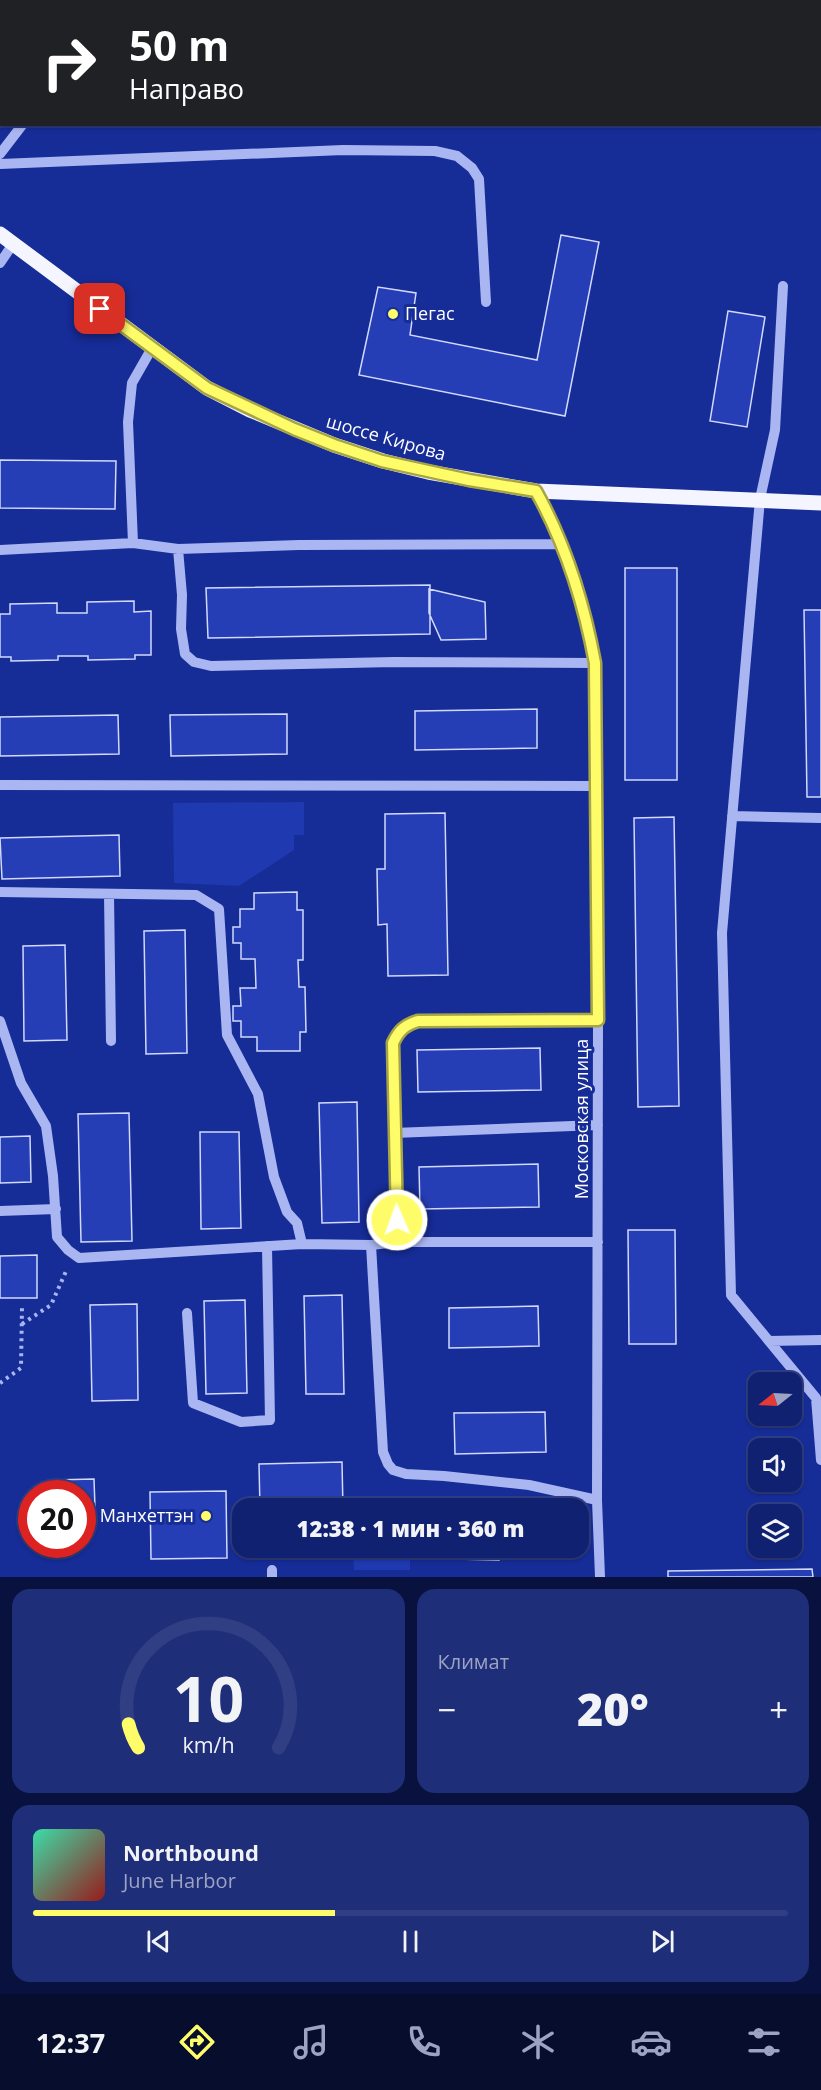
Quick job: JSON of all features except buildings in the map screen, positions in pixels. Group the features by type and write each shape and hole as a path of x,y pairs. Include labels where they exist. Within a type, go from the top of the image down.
{"main road":[{"name":"шоссе Кирова","path":"0,234 207,388 250,410 334,445 382,461 428,472 536,491 821,503"}],"street":[{"path":"0,154 21,126"},
{"path":"0,164 343,150 435,151 457,156 472,168 479,179 486,302"},
{"path":"0,263 13,244"},
{"path":"783,286 775,430 760,499 722,933 731,1296 816,1398 821,1460"},
{"path":"133,543 128,422 132,383 152,348"},
{"name":"Московская улица","path":"536,491 562,544 577,585 587,619 595,663 598,1020 597,1500 600,1577"},
{"path":"0,550 133,543 178,549 299,545 562,544"},
{"path":"178,549 182,595 181,629 185,654 194,662 212,666 394,662 595,663"},
{"path":"0,785 596,786"},
{"path":"732,816 821,818"},
{"path":"0,892 196,895 219,909 227,1035 258,1094 274,1177 287,1212 297,1223 302,1244"},
{"path":"109,894 111,1041"},
{"path":"397,1242 393,1043 397,1033 406,1024 418,1021 598,1020"},
{"path":"0,1021 21,1083 46,1126 57,1237 79,1258 302,1244 598,1242"},
{"path":"394,1132 598,1125"},
{"path":"0,1211 56,1209"},
{"path":"371,1245 383,1452 393,1470 405,1474 529,1485 597,1500"},
{"path":"187,1313 193,1403 241,1422 270,1420 267,1246"},
{"path":"769,1341 821,1340"}],"path":[{"path":"22,1324 51,1305 74,1254"},
{"path":"0,1383 21,1368 22,1306"}],"shaded area":[{"path":"304,802 304,835 294,835 294,850 239,886 174,883 173,803"},
{"path":"353,1558 410,1558 410,1570 354,1570"}],"place":[{"name":"Пегас","path":"393,314"},
{"name":"Манхеттэн","path":"206,1516"}],"route":[{"path":"100,309 207,388 294,429 382,461 469,480 536,491 562,544 577,585 587,619 595,663 598,1020 418,1021 406,1024 397,1033 393,1043 397,1220"}]}
